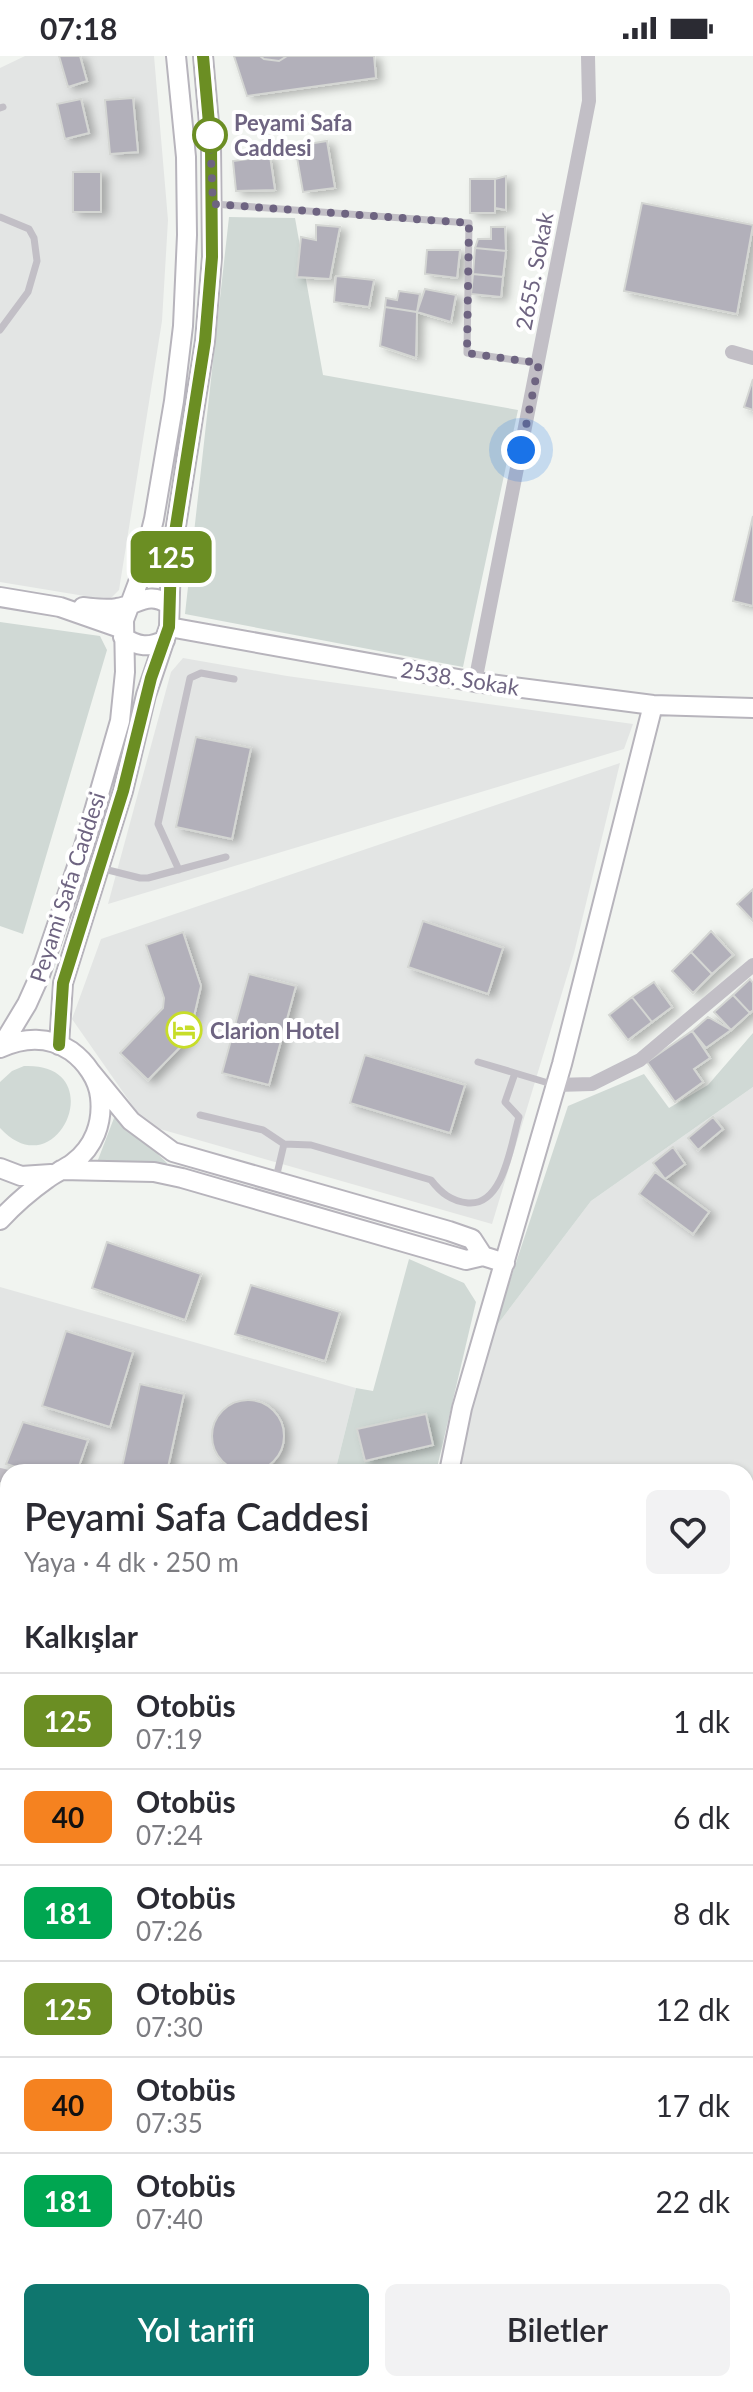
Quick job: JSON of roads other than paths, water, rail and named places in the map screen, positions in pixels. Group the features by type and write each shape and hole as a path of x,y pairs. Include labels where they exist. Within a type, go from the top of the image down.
{"main road":[{"name":"Peyami Safa Caddesi","path":"0,1047 27,1004 40,975 84,846 120,721 125,672 123,633 154,519 183,326 186,157 176,56"},
{"name":"Peyami Safa Caddesi","path":"59,1045 63,983 123,791 156,662 167,634 171,558 205,341 213,204 203,56"},
{"path":"0,597 60,607 123,633 132,643 147,647 167,634"},
{"path":"60,607 113,609 150,598 161,599 168,604"},
{"name":"2538. Sokak","path":"167,634 475,682 653,705 753,708"},
{"path":"451,1464 462,1408 556,1085 653,705"},
{"path":"0,1047 30,1040 59,1045 82,1060 131,1121 173,1152 472,1239 483,1256"},
{"path":"0,1220 14,1205 88,1150 97,1131 101,1110 99,1090 90,1071"},
{"path":"0,1168 21,1176 58,1172 154,1172 466,1260 483,1256 505,1263"}],"street":[{"name":"2655. Sokak","path":"475,682 589,101 588,56"},
{"path":"732,352 753,358"},
{"path":"556,1085 592,1084 640,1060 753,965"}],"lane":[{"path":"213,204 469,223 467,353 539,363"},
{"path":"0,217 29,229 34,238 37,261 28,292 0,330"},
{"path":"179,870 158,824 190,678 201,673 234,679"},
{"path":"99,868 140,878 226,857"},
{"path":"478,1062 556,1085"},
{"path":"200,1115 263,1130 284,1144 311,1145 431,1180 443,1195 460,1201 481,1201 497,1188 519,1117 505,1102 515,1073"},
{"path":"275,1181 284,1144"}],"place":[{"name":"Peyami Safa Caddesi","path":"210,135"},
{"name":"Clarion Hotel","path":"184,1030"}]}
